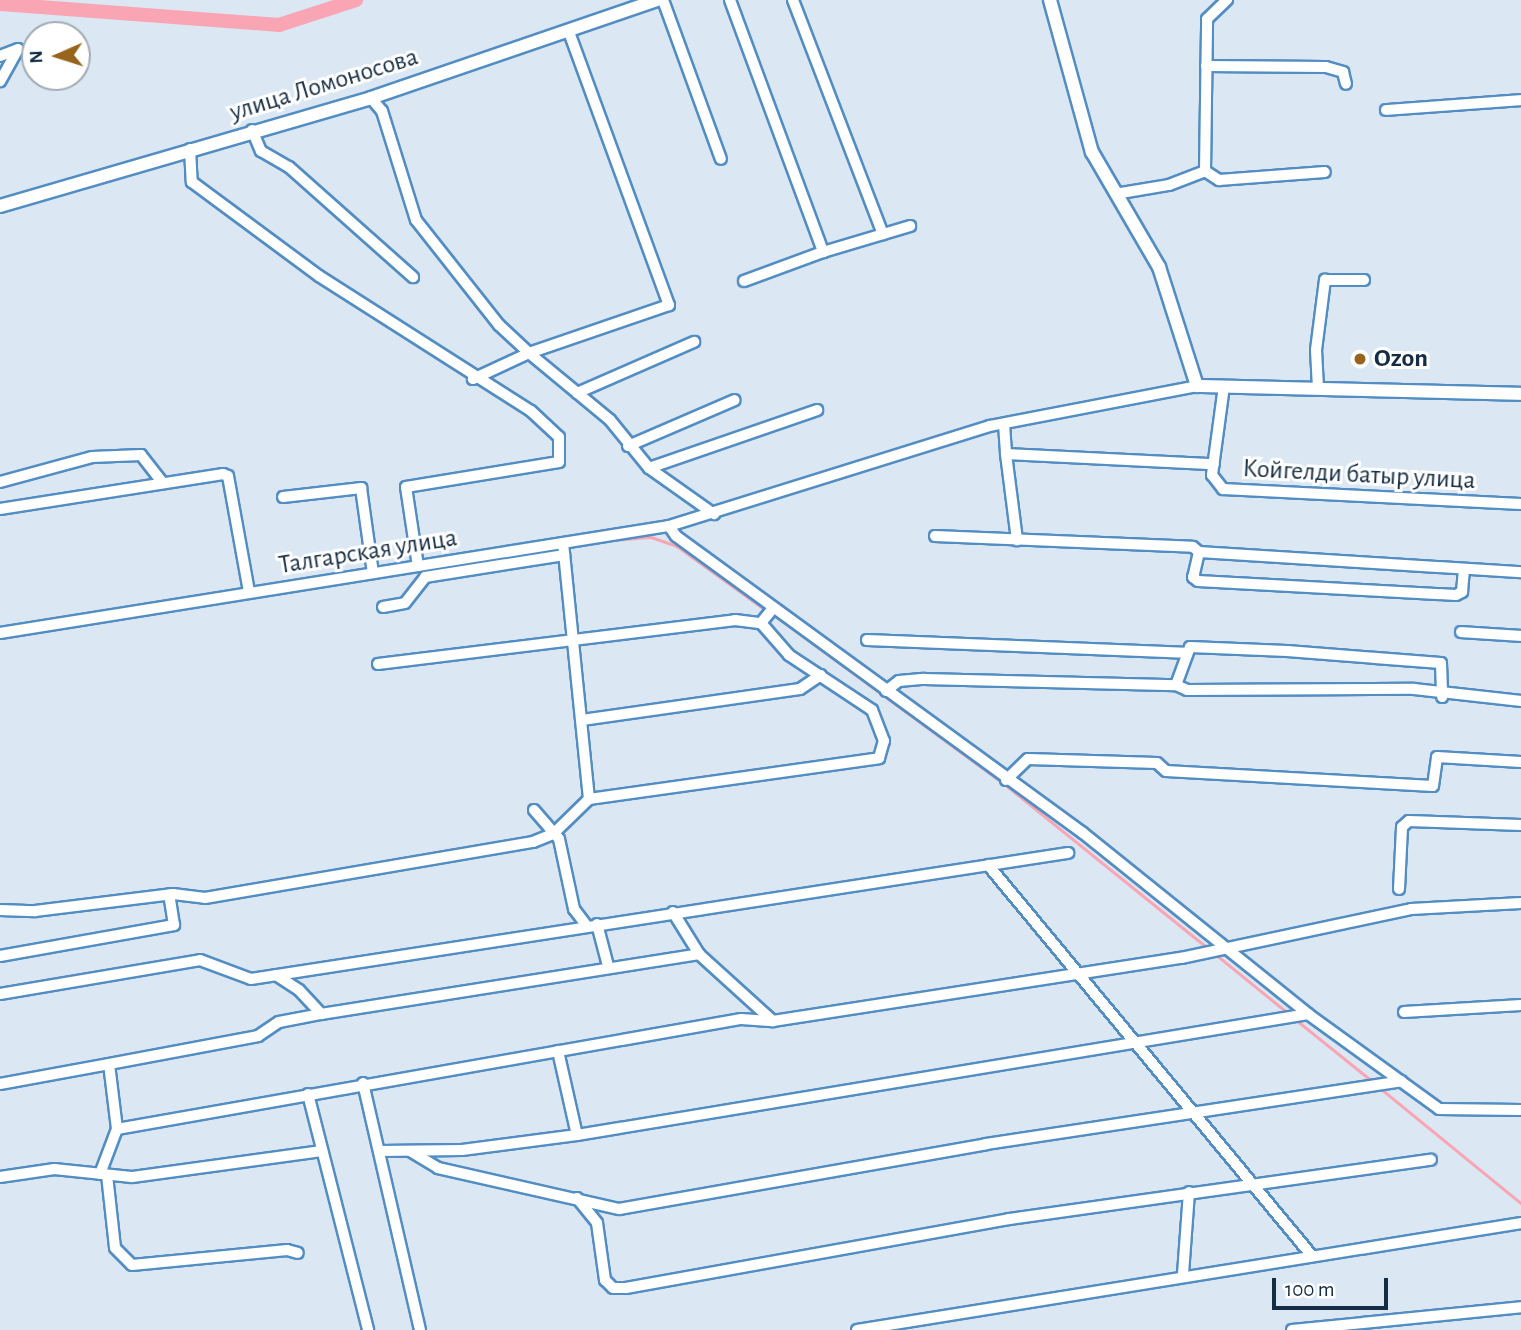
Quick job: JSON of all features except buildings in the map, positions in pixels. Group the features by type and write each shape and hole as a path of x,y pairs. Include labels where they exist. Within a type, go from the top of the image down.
{"main road":[{"name":"улица Ломоносова","path":"0,206 252,130 371,98 660,0"},
{"path":"1050,0 1092,152 1121,193 1159,267 1197,386 1521,394"}],"street":[{"path":"660,0 721,159"},
{"path":"730,0 823,252"},
{"path":"793,0 883,234"},
{"path":"1205,171 1207,19 1227,0"},
{"path":"473,379 529,353 669,305 569,32"},
{"path":"0,56 18,49 0,81"},
{"path":"1206,66 1326,67 1343,72 1346,84"},
{"path":"371,98 382,111 416,220 486,309 529,353 610,420 628,446 649,468 713,514"},
{"path":"1386,110 1521,100"},
{"path":"252,130 261,151 289,167 413,277"},
{"path":"190,149 192,182 318,276 473,379 550,426 559,437 561,460 406,487 418,566"},
{"path":"1121,193 1169,185 1205,171"},
{"path":"1205,171 1219,180 1325,172"},
{"path":"744,281 823,252 910,226"},
{"path":"1318,388 1316,350 1325,280 1364,280"},
{"path":"577,393 694,342"},
{"name":"Талгарская улица","path":"0,633 249,591 563,548 713,514 870,461 1004,424 1197,386"},
{"path":"1006,453 1214,464 1224,386"},
{"path":"628,446 735,400"},
{"path":"649,468 817,410"},
{"path":"1004,424 1017,540"},
{"path":"0,482 92,457 141,455 163,483"},
{"name":"Койгелди батыр улица","path":"1214,464 1212,475 1223,489 1521,504"},
{"path":"0,509 163,483 229,476 249,591"},
{"path":"283,497 362,488 373,573"},
{"path":"669,526 768,614 886,691 1083,833 1217,952 1439,1109 1521,1110"},
{"path":"935,536 1194,547 1199,552 1521,572"},
{"path":"383,607 405,604 425,577 563,548 575,641 589,799"},
{"path":"1199,552 1194,577 1212,582 1456,595 1462,592 1464,569"},
{"path":"378,664 575,641 768,614"},
{"path":"0,910 35,911 170,894 205,898 533,842 553,834 589,799 878,758 884,748 880,721 821,675 789,655 768,614"},
{"path":"1461,632 1521,636"},
{"path":"867,640 1185,653"},
{"path":"1176,685 1185,653 1190,647 1218,648 1441,663 1442,697"},
{"path":"582,720 800,689 821,675"},
{"path":"886,691 900,681 924,679 1176,685 1187,690 1414,689 1442,697 1521,701"},
{"path":"1006,780 1028,759 1157,763 1166,771 1433,786 1437,757 1521,762"},
{"path":"534,810 559,839 574,909 592,925 608,967"},
{"path":"1399,889 1402,827 1409,821 1521,825"},
{"path":"0,994 200,960 251,979 1068,853"},
{"path":"988,866 1082,973 1132,1043 1312,1256"},
{"path":"0,956 174,925 170,894"},
{"path":"117,1129 363,1083 741,1019 773,1021 1217,952 1411,909 1521,903"},
{"path":"673,912 699,954 773,1021"},
{"path":"0,1084 258,1037 279,1023 321,1014 699,954"},
{"path":"276,975 299,990 321,1014"},
{"path":"1404,1012 1521,1005"},
{"path":"380,1151 410,1151 578,1135 1308,1014"},
{"path":"558,1051 578,1135"},
{"path":"109,1064 117,1129 103,1174 115,1248 132,1265 287,1250 298,1253"},
{"path":"410,1151 438,1168 619,1209 1189,1112 1401,1081"},
{"path":"363,1083 420,1330"},
{"path":"308,1094 368,1330"},
{"path":"0,1177 54,1169 132,1177 322,1151"},
{"path":"575,1197 597,1223 604,1280 612,1288 1189,1192 1432,1160"},
{"path":"1183,1274 1189,1192"},
{"path":"858,1330 1183,1274 1521,1223"},
{"path":"1292,1330 1521,1307"}],"waterway":[{"path":"0,4 279,25 356,0"},
{"path":"614,540 651,537 677,546 767,611"},
{"path":"0,638 359,580"},
{"path":"773,614 1007,786 1209,949"},
{"path":"1214,953 1288,1013"},
{"path":"1295,1019 1372,1081"},
{"path":"1380,1088 1521,1203"}],"place":[{"name":"Ozon","path":"1360,359"}]}
